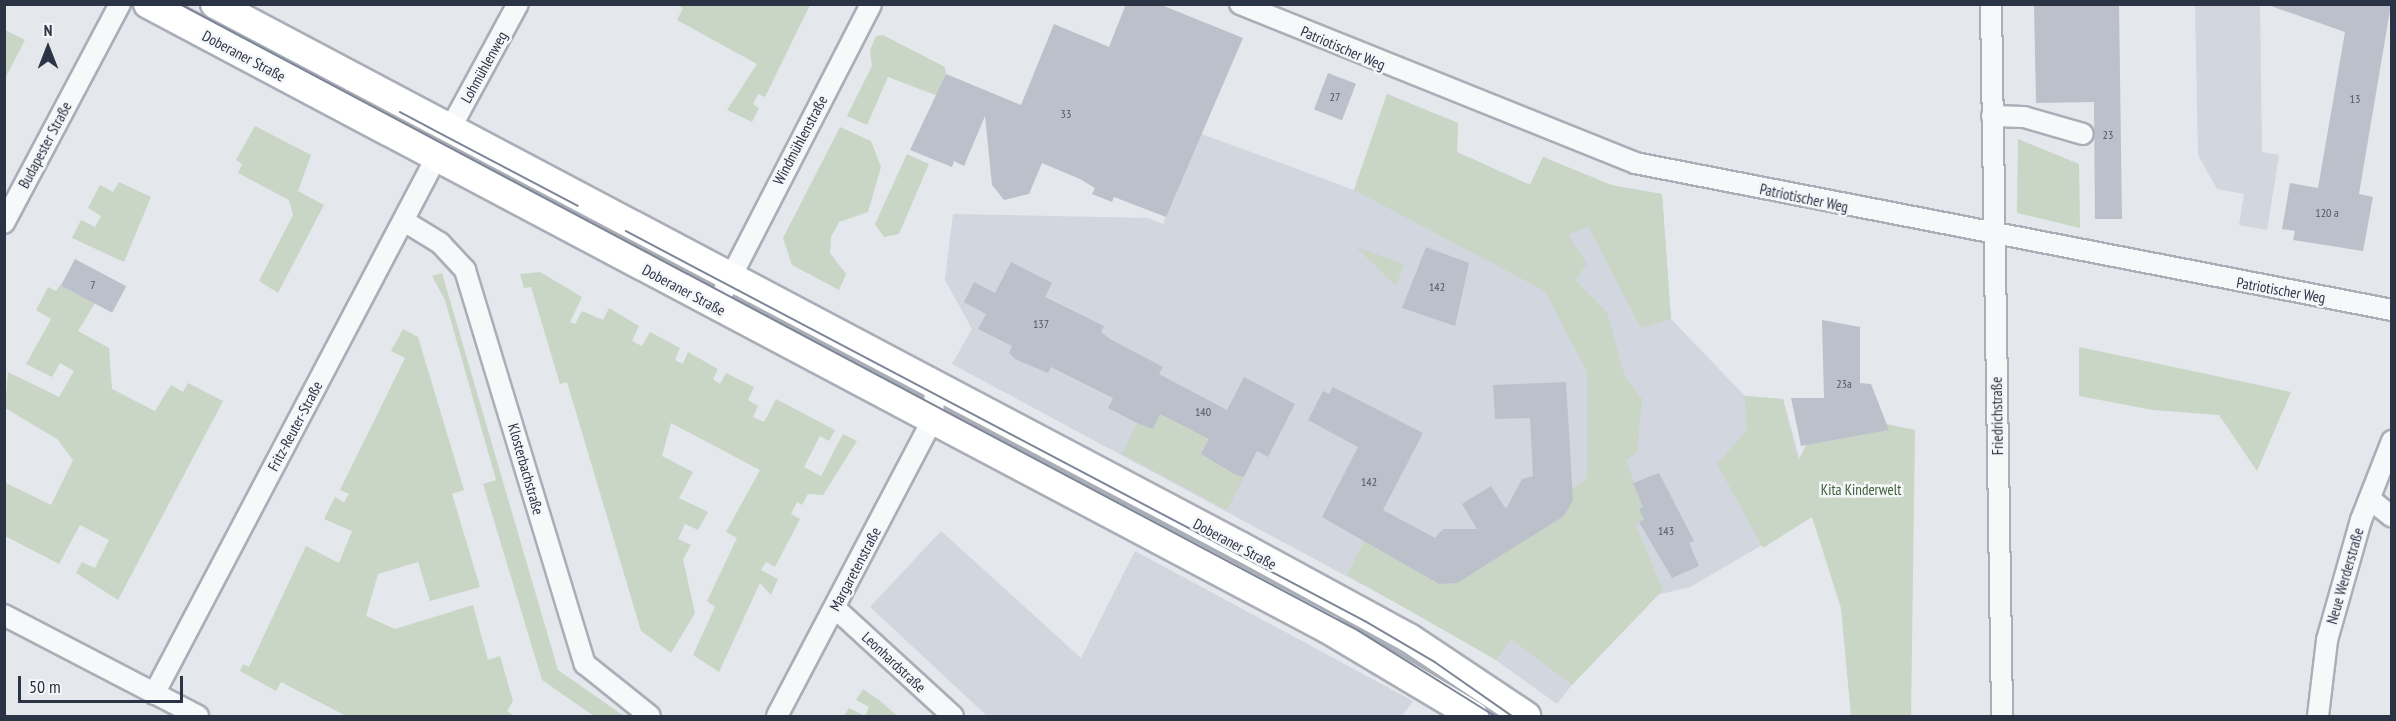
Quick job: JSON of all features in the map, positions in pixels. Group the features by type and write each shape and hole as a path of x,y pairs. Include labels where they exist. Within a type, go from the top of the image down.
{"street":[{"name":"Budapester Straße","path":"4,223 120,4"},
{"name":"Doberaner Straße","path":"148,4 1406,671 1474,717"},
{"name":"Doberaner Straße","path":"215,4 1408,638 1526,717"},
{"name":"Lohmühlenweg","path":"450,129 518,4"},
{"name":"Windmühlenstraße","path":"716,306 871,4"},
{"name":"Patriotischer Weg","path":"1240,4 1635,163 1994,237 2391,310"},
{"name":"Friedrichstraße","path":"1991,4 2002,717"},
{"path":"1992,116 2024,117 2083,134"},
{"path":"436,158 450,129"},
{"name":"Fritz-Reuter-Straße","path":"154,694 436,158"},
{"name":"Klosterbachstraße","path":"404,221 440,243 465,270 585,664 650,717"},
{"path":"932,421 936,386"},
{"name":"Margaretenstraße","path":"777,717 932,421"},
{"name":"Neue Werderstraße","path":"2318,717 2327,640 2370,499 2391,441"},
{"path":"2370,499 2391,517"},
{"name":"Leonhardstraße","path":"835,608 953,717"},
{"path":"4,615 198,717"}],"shaded area":[{"path":"2195,5 2260,5 2262,152 2279,155 2267,230 2239,225 2244,194 2217,189 2198,155"},
{"path":"1387,94 1458,123 1457,152 1530,185 1543,157 1611,185 1662,194 1671,319 1745,396 1783,399 1815,514 1690,587 1639,599 1557,704 1478,647 952,364 972,329 945,280 953,214 1148,218 1163,224 1199,133 1354,190"},
{"path":"941,531 1081,658 1135,551 1413,701 1402,716 987,716 870,607"}],"green space":[{"path":"677,5 810,5 765,97 758,94 753,104 759,108 752,122 727,110 757,64 677,20 683,8"},
{"path":"5,30 25,40 5,79"},
{"path":"883,35 945,67 946,74 938,96 888,77 867,125 847,116 872,66 870,50 876,36"},
{"path":"1387,94 1458,123 1457,152 1530,185 1543,157 1611,185 1662,194 1671,319 1641,328 1588,226 1568,235 1587,264 1575,280 1607,312 1625,377 1642,399 1637,452 1626,460 1643,507 1644,520 1635,524 1663,590 1572,685 1511,639 1496,660 1347,575 1364,541 1439,584 1457,583 1463,571 1587,478 1587,372 1545,291 1354,190"},
{"path":"255,126 311,155 298,191 324,205 278,293 259,281 293,215 289,200 238,173 242,164 236,160"},
{"path":"840,127 871,141 881,167 868,212 839,222 831,237 830,253 846,274 839,290 792,265 783,238"},
{"path":"2018,139 2079,164 2080,228 2017,213"},
{"path":"907,154 929,164 899,234 884,237 875,224"},
{"path":"119,182 151,197 124,262 72,238 81,220 95,227 101,216 88,208 100,185 113,192"},
{"path":"1356,247 1404,264 1396,286"},
{"path":"540,272 582,297 570,322 575,324 582,311 603,320 609,308 639,326 632,341 642,346 650,332 680,348 675,360 683,364 688,352 718,369 713,379 720,384 726,373 754,387 748,400 758,406 753,417 764,422 776,399 835,430 829,441 820,436 804,467 821,476 843,434 857,441 823,495 808,494 802,505 797,502 791,514 800,519 775,567 766,562 761,570 778,579 771,595 760,583 719,672 693,655 715,607 707,601 737,538 726,532 760,470 671,423 662,456 693,472 679,498 708,512 698,530 685,524 678,539 691,545 683,559 695,613 671,653 641,631 567,382 560,384 531,287 524,288 520,274"},
{"path":"442,273 558,670 624,716 594,716 542,680 483,484 496,480 445,300 432,276"},
{"path":"60,285 95,303 78,331 109,348 112,389 155,411 171,385 183,392 188,383 223,401 118,600 76,573 82,562 95,568 109,540 80,525 59,564 5,536 4,482 51,505 73,460 57,439 5,408 8,372 59,397 74,371 60,363 52,377 26,364 51,319 36,310 48,287 56,291"},
{"path":"403,329 418,337 464,490 452,494 480,587 430,601 418,562 378,574 366,616 395,629 473,605 488,660 500,656 513,701 507,711 514,716 346,716 281,682 276,691 240,671 243,664 249,667 306,546 339,563 352,531 324,519 335,497 344,502 349,494 340,490 405,358 391,351"},
{"path":"2079,347 2291,392 2257,471 2219,415 2153,410 2079,396"},
{"name":"Kita Kinderwelt","path":"1745,396 1783,399 1798,461 1806,445 1888,430 1886,424 1915,430 1911,716 1851,716 1841,608 1812,517 1763,548 1717,464 1747,430"},
{"path":"1160,414 1209,439 1201,454 1244,477 1227,510 1122,454 1138,421 1152,429"},
{"path":"863,689 896,715 865,716 869,707 856,700"},
{"path":"849,708 865,716 844,716"}],"building":[{"path":"1126,4 1159,4 1243,38 1166,217 1114,197 1112,202 1092,194 1095,188 1042,163 1029,194 1004,200 992,185 985,116 964,166 954,161 952,167 910,150 946,74 1021,105 1054,24 1109,47"},
{"path":"2034,4 2119,4 2122,219 2095,219 2094,102 2036,103"},
{"path":"2265,4 2391,4 2359,194 2373,197 2363,251 2293,240 2295,231 2282,229 2290,183 2318,188 2345,32"},
{"path":"1328,73 1356,84 1342,120 1314,109"},
{"path":"1426,247 1469,263 1455,326 1402,308"},
{"path":"75,259 126,286 112,313 61,285"},
{"path":"1011,262 1052,283 1045,297 1104,326 1101,332 1110,339 1163,367 1159,374 1227,410 1244,377 1295,404 1268,457 1257,451 1244,477 1236,475 1201,454 1209,439 1160,414 1153,429 1137,423 1108,408 1113,398 1051,367 1048,373 1015,359 1009,353 1012,346 978,329 986,314 964,302 974,282 995,293"},
{"name":"Kita Kinderwelt","path":"1822,320 1860,327 1860,383 1871,384 1889,430 1801,446 1791,398 1824,398"},
{"path":"1566,382 1573,500 1564,516 1457,583 1439,584 1322,517 1358,447 1308,420 1323,391 1329,394 1333,387 1423,433 1383,510 1435,538 1443,529 1477,529 1462,504 1491,486 1506,509 1522,479 1533,476 1530,418 1495,419 1493,385"},
{"path":"1659,473 1694,541 1689,543 1699,566 1672,578 1639,522 1644,520 1639,509 1643,507 1633,483"}],"tram line":[{"path":"180,4 1359,631 1495,716"},
{"path":"400,112 578,206"},
{"path":"626,231 1365,621 1435,662 1512,716"}]}
